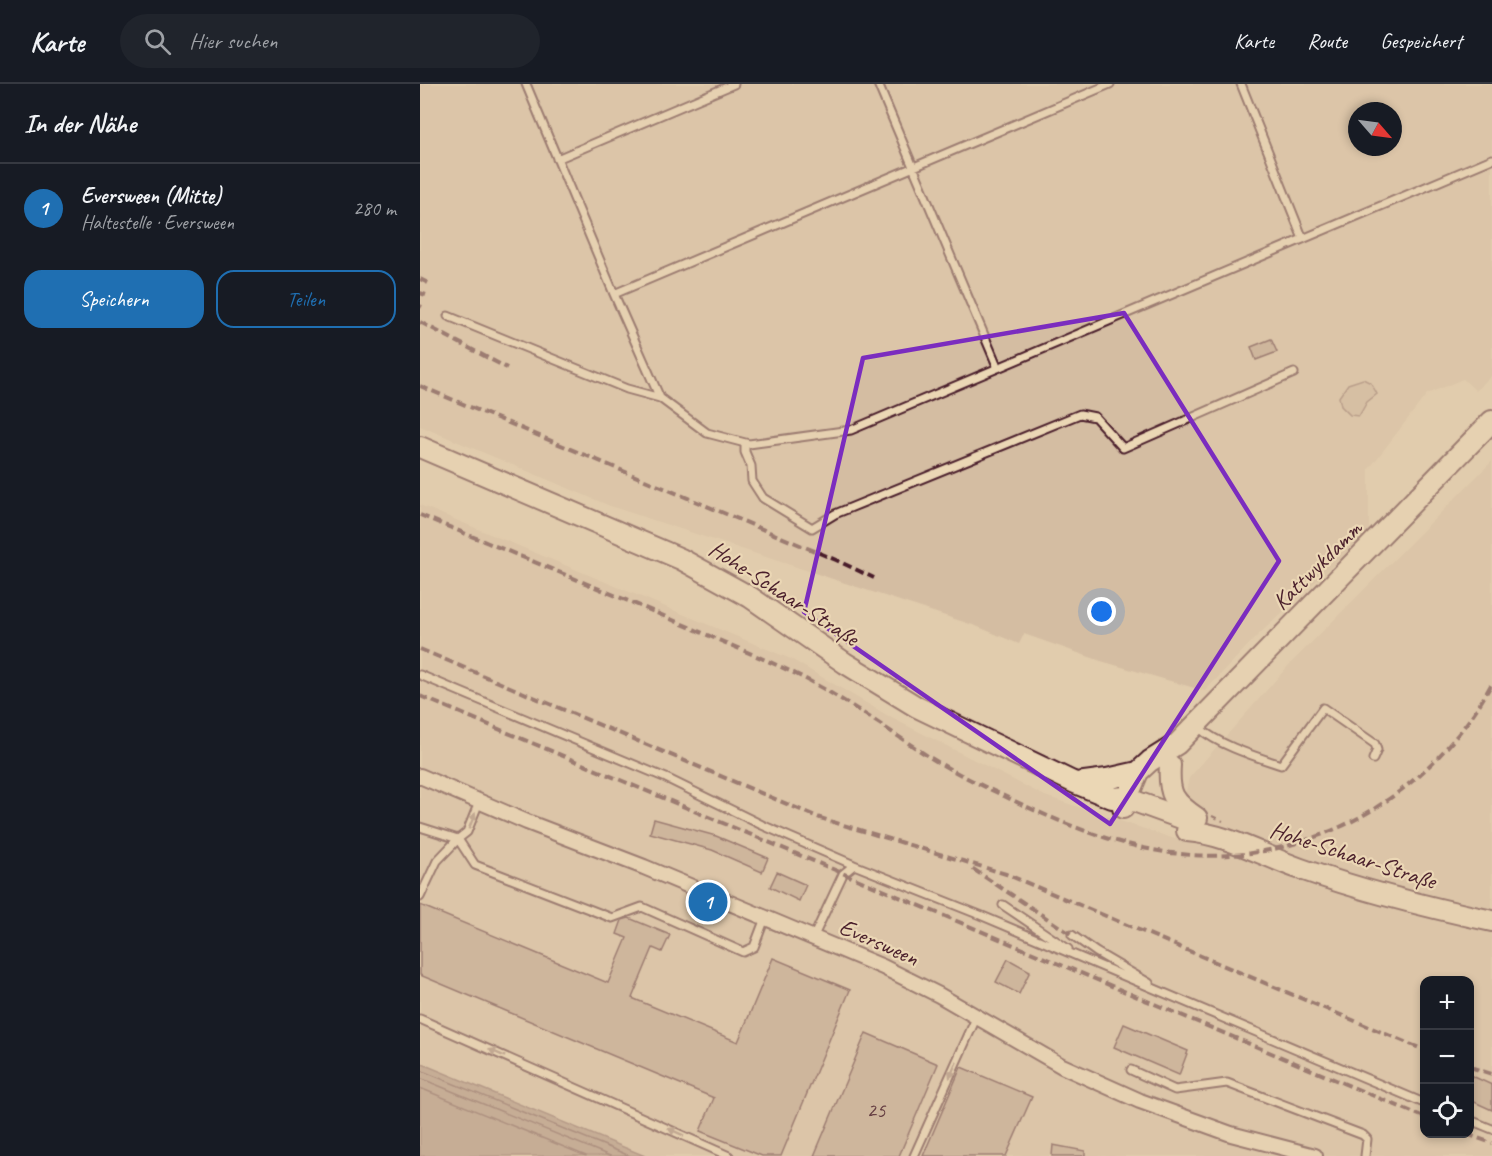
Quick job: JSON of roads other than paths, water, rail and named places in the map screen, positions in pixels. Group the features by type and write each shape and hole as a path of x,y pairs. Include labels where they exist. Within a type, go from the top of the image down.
{"main road":[{"name":"Kattwykdamm","path":"1129,805 1138,772 1150,761 1177,744 1492,421"},
{"name":"Hohe-Schaar-Straße","path":"420,447 681,558 750,597 845,663 917,707 1075,783 1129,805 1180,830 1199,832 1231,842 1294,867 1346,884 1405,901 1492,921"},
{"name":"Kattwykdamm","path":"1129,805 1170,765 1177,744"},
{"path":"1170,765 1169,785 1175,800 1185,810 1231,842"},
{"path":"1075,783 1138,772"}],"street":[{"name":"Eversween","path":"420,776 595,850 644,867 908,979 1062,1066 1160,1109 1231,1134 1315,1156"}],"lane":[{"path":"526,84 660,398"},
{"path":"557,159 734,84"},
{"path":"878,84 998,368"},
{"path":"614,294 1110,84"},
{"path":"1240,84 1303,239"},
{"path":"448,316 627,389 660,398 707,433 749,444 852,430 1492,159"},
{"path":"745,443 745,452 751,466 753,482 763,498 812,528 835,514 1080,414 1095,417 1123,448 1294,373"},
{"path":"420,675 666,778 762,825 854,865 980,915 1420,1101"},
{"path":"1196,725 1205,733 1226,743 1281,765 1323,708 1375,744 1377,750 1373,759"},
{"path":"420,897 437,861 467,832 479,802"},
{"path":"420,827 458,839 475,865 612,918 642,907 743,952 754,947 765,918"},
{"path":"813,938 843,874 854,865"},
{"path":"1003,905 1081,958"},
{"path":"1072,935 1167,994"},
{"path":"914,1156 977,1017"},
{"path":"420,1019 729,1156"},
{"path":"1131,1070 1175,1090 1227,1083 1363,1136 1367,1139 1365,1156"},
{"path":"1474,1122 1492,1129"}],"water":[{"path":"420,1063 645,1156 420,1156"}],"railway":[{"path":"420,279 430,284"},
{"path":"420,293 426,295"},
{"path":"420,322 507,368"},
{"path":"420,386 874,578"},
{"path":"420,515 627,600 796,674 848,703 942,765 1023,805 1102,837 1179,854 1218,856 1257,852 1298,843 1364,815 1408,785 1428,767 1463,728 1492,683"},
{"path":"420,649 820,818 1006,874 1420,1048"},
{"path":"420,696 1420,1115"},
{"path":"973,869 1072,935"},
{"path":"1474,1068 1492,1074"},
{"path":"1474,1137 1492,1143"}],"place":[{"name":"Eversween (Mitte)","path":"708,902"}]}
